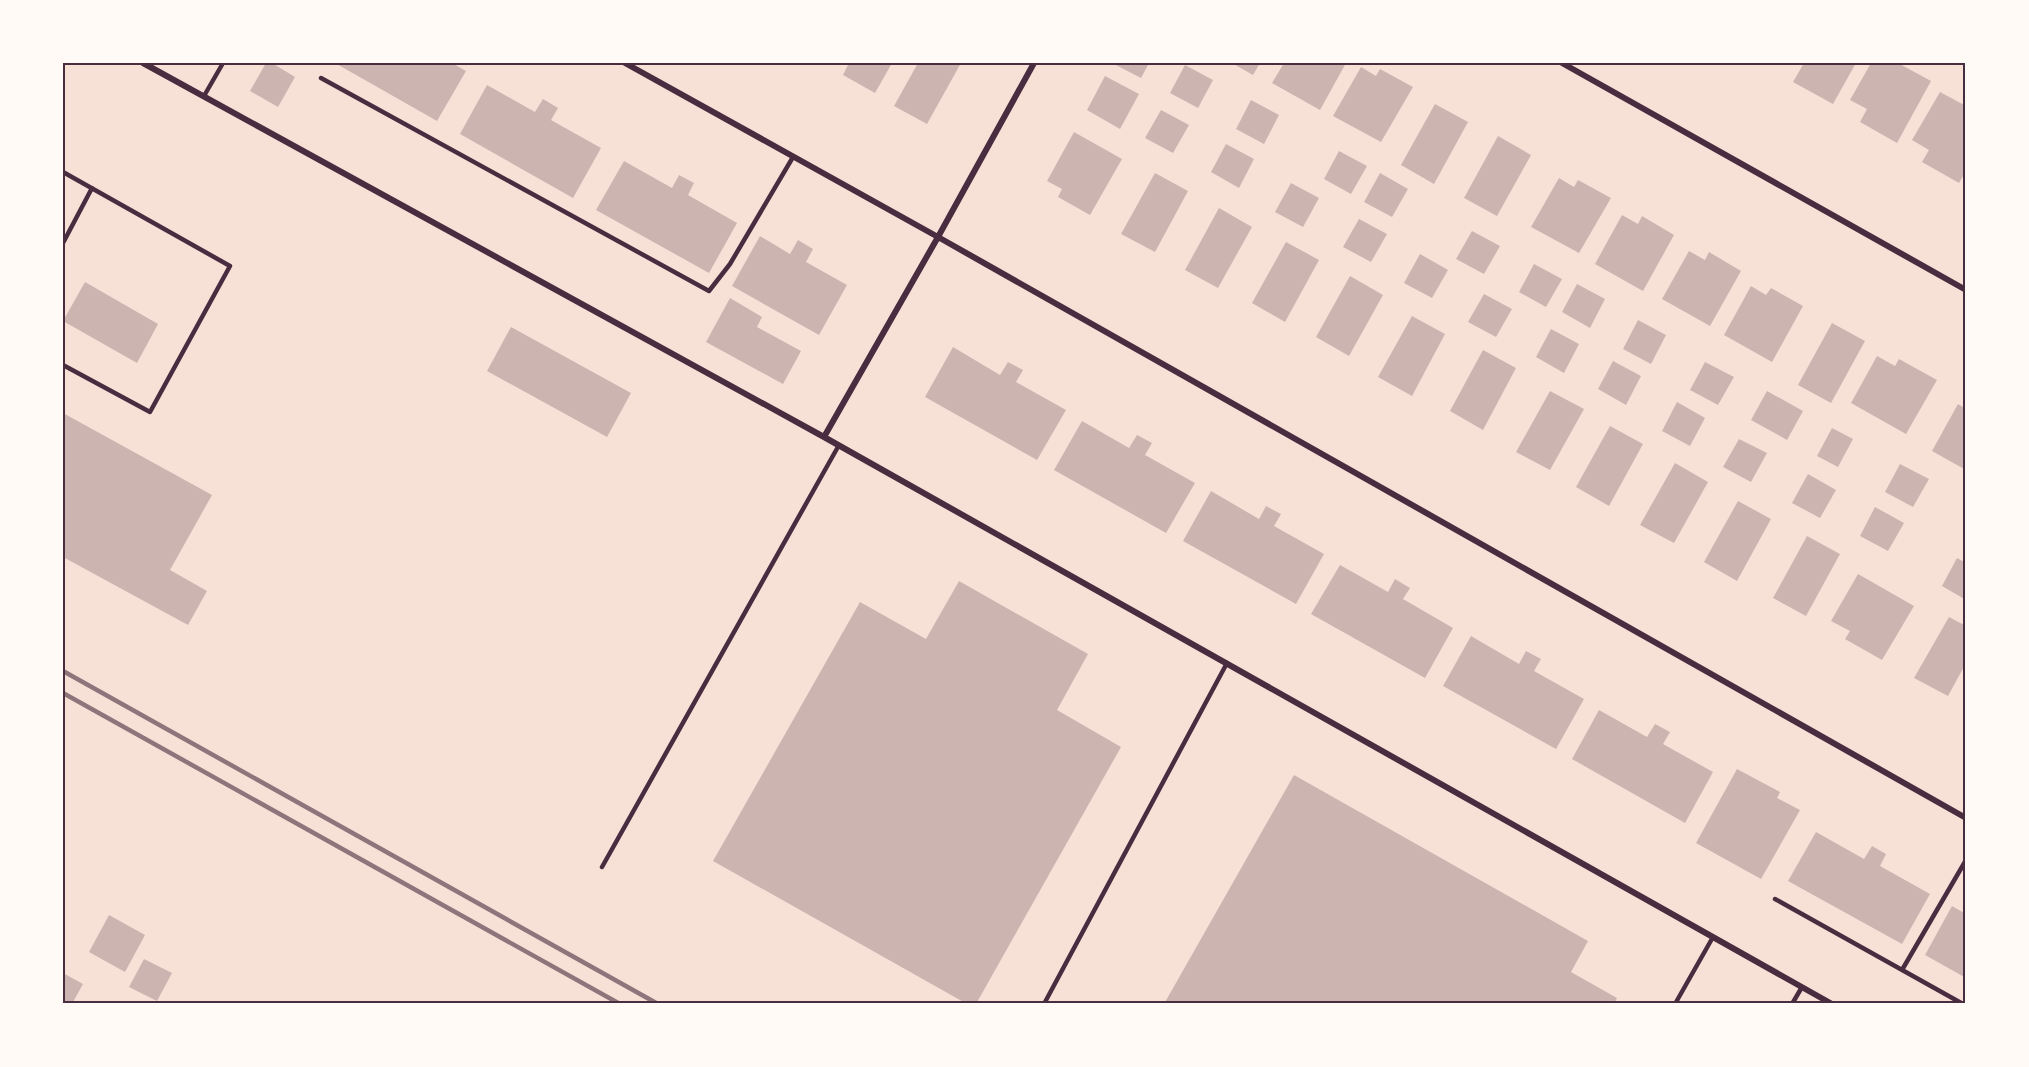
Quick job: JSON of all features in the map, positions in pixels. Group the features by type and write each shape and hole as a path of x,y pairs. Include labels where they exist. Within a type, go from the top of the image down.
{"street":[{"path":"143,63 839,445 1832,1004"},
{"path":"625,63 938,237 1966,818"},
{"path":"824,437 1034,63"},
{"path":"1562,63 1966,290"}],"lane":[{"path":"204,96 223,63"},
{"path":"321,78 709,291 730,264 793,156"},
{"path":"63,172 230,266 150,412 63,365"},
{"path":"63,243 92,188"},
{"path":"602,867 839,445"},
{"path":"1044,1004 1227,663"},
{"path":"1902,970 1966,860"},
{"path":"1775,899 1963,1004"},
{"path":"1675,1004 1713,937"},
{"path":"1792,1004 1802,987"}],"building":[{"path":"266,63 272,63 295,77 278,107 250,91"},
{"path":"335,63 452,63 466,71 437,121"},
{"path":"849,63 892,63 875,93 843,75"},
{"path":"918,63 961,63 927,124 894,106"},
{"path":"1112,63 1149,63 1141,78"},
{"path":"1232,63 1260,63 1253,75"},
{"path":"1284,63 1346,63 1320,110 1272,83"},
{"path":"1804,63 1856,63 1833,104 1793,82"},
{"path":"1871,63 1898,63 1931,81 1897,143 1860,122 1867,109 1850,100"},
{"path":"1185,65 1213,80 1198,108 1170,93"},
{"path":"1361,67 1376,76 1380,69 1413,87 1381,142 1333,116"},
{"path":"1105,76 1139,94 1120,129 1087,110"},
{"path":"487,85 535,112 543,99 558,108 551,120 601,148 573,198 460,134"},
{"path":"1940,92 1966,106 1966,171 1959,183 1922,162 1929,150 1912,140"},
{"path":"1251,100 1279,115 1264,144 1236,129"},
{"path":"1435,104 1468,122 1434,184 1401,165"},
{"path":"1161,110 1189,125 1173,153 1145,138"},
{"path":"1074,132 1122,159 1090,215 1058,197 1062,189 1047,181"},
{"path":"1498,136 1531,155 1497,216 1464,198"},
{"path":"1226,144 1254,159 1239,188 1211,172"},
{"path":"1339,151 1367,166 1351,194 1324,179"},
{"path":"624,161 672,188 679,175 694,183 688,195 737,223 709,273 596,210"},
{"path":"1155,173 1188,191 1155,252 1121,234"},
{"path":"1380,173 1408,189 1392,217 1364,202"},
{"path":"1559,178 1574,187 1578,180 1611,198 1579,253 1531,227"},
{"path":"1291,183 1319,198 1303,227 1275,212"},
{"path":"1219,208 1252,227 1218,288 1185,270"},
{"path":"1622,215 1638,224 1642,216 1674,235 1643,291 1595,264"},
{"path":"1359,219 1387,234 1371,262 1343,247"},
{"path":"1472,231 1500,246 1484,274 1456,259"},
{"path":"760,236 790,254 798,240 813,249 806,262 847,285 819,335 732,286"},
{"path":"1286,242 1319,260 1285,322 1252,303"},
{"path":"1689,251 1705,260 1709,252 1741,271 1710,326 1662,299"},
{"path":"1420,254 1448,270 1432,298 1404,283"},
{"path":"1534,264 1562,279 1546,307 1519,292"},
{"path":"1350,276 1383,295 1349,356 1316,337"},
{"path":"85,282 158,324 137,363 63,321"},
{"path":"1577,284 1605,299 1590,328 1562,312"},
{"path":"1751,286 1766,295 1771,288 1803,306 1772,362 1724,335"},
{"path":"1484,294 1512,309 1496,337 1468,322"},
{"path":"730,298 762,317 757,327 801,351 783,384 706,342"},
{"path":"1412,316 1445,334 1412,396 1378,377"},
{"path":"1638,320 1666,335 1651,364 1623,349"},
{"path":"1832,323 1865,341 1831,403 1798,385"},
{"path":"511,327 631,393 607,437 487,371"},
{"path":"1551,329 1579,344 1564,373 1536,357"},
{"path":"953,347 1000,375 1008,362 1023,370 1016,382 1066,410 1037,460 925,397"},
{"path":"1483,350 1516,368 1483,430 1450,411"},
{"path":"1877,356 1895,366 1899,359 1937,380 1906,434 1851,403"},
{"path":"1613,361 1641,376 1626,405 1598,389"},
{"path":"1705,362 1734,377 1718,405 1690,390"},
{"path":"1550,391 1584,409 1550,470 1516,452"},
{"path":"1767,391 1803,411 1787,440 1751,420"},
{"path":"1677,402 1705,418 1690,446 1662,431"},
{"path":"1958,404 1966,409 1966,470 1932,451"},
{"path":"63,413 212,495 170,570 207,591 188,625 63,557"},
{"path":"1082,421 1129,448 1137,435 1152,443 1145,455 1195,483 1166,533 1054,470"},
{"path":"1610,426 1643,444 1609,506 1576,487"},
{"path":"1832,428 1853,439 1838,467 1817,456"},
{"path":"1739,439 1767,453 1751,482 1723,467"},
{"path":"1675,463 1708,482 1674,543 1640,525"},
{"path":"1900,464 1929,479 1913,507 1885,492"},
{"path":"1808,474 1836,490 1820,518 1792,503"},
{"path":"1211,491 1259,519 1266,506 1281,514 1274,526 1324,554 1296,604 1183,541"},
{"path":"1738,501 1771,519 1737,581 1704,562"},
{"path":"1875,507 1904,523 1888,551 1860,536"},
{"path":"1807,536 1840,554 1806,616 1773,598"},
{"path":"1957,558 1966,563 1966,600 1942,586"},
{"path":"1340,565 1388,592 1395,579 1410,588 1403,599 1453,628 1425,678 1311,614"},
{"path":"1858,574 1914,606 1882,660 1845,639 1850,631 1831,621"},
{"path":"959,581 1088,654 1057,710 1121,747 976,1004 967,1004 713,861 860,602 926,639"},
{"path":"1949,617 1966,626 1966,663 1948,696 1914,678"},
{"path":"1471,636 1519,664 1526,651 1541,659 1534,671 1584,699 1556,749 1443,686"},
{"path":"1599,710 1647,737 1655,724 1670,732 1663,744 1713,772 1685,823 1572,759"},
{"path":"1737,769 1780,792 1777,798 1800,810 1761,879 1696,843"},
{"path":"1294,775 1588,941 1571,972 1617,998 1614,1004 1164,1004"},
{"path":"1816,832 1864,859 1872,846 1886,854 1880,866 1930,894 1902,944 1788,881"},
{"path":"1952,906 1966,914 1966,978 1925,955"},
{"path":"109,915 145,935 125,972 89,952"},
{"path":"144,959 172,973 157,1001 129,987"},
{"path":"63,973 83,984 72,1004 63,1004"}],"railway":[{"path":"63,671 658,1004"},
{"path":"63,693 620,1004"}]}
